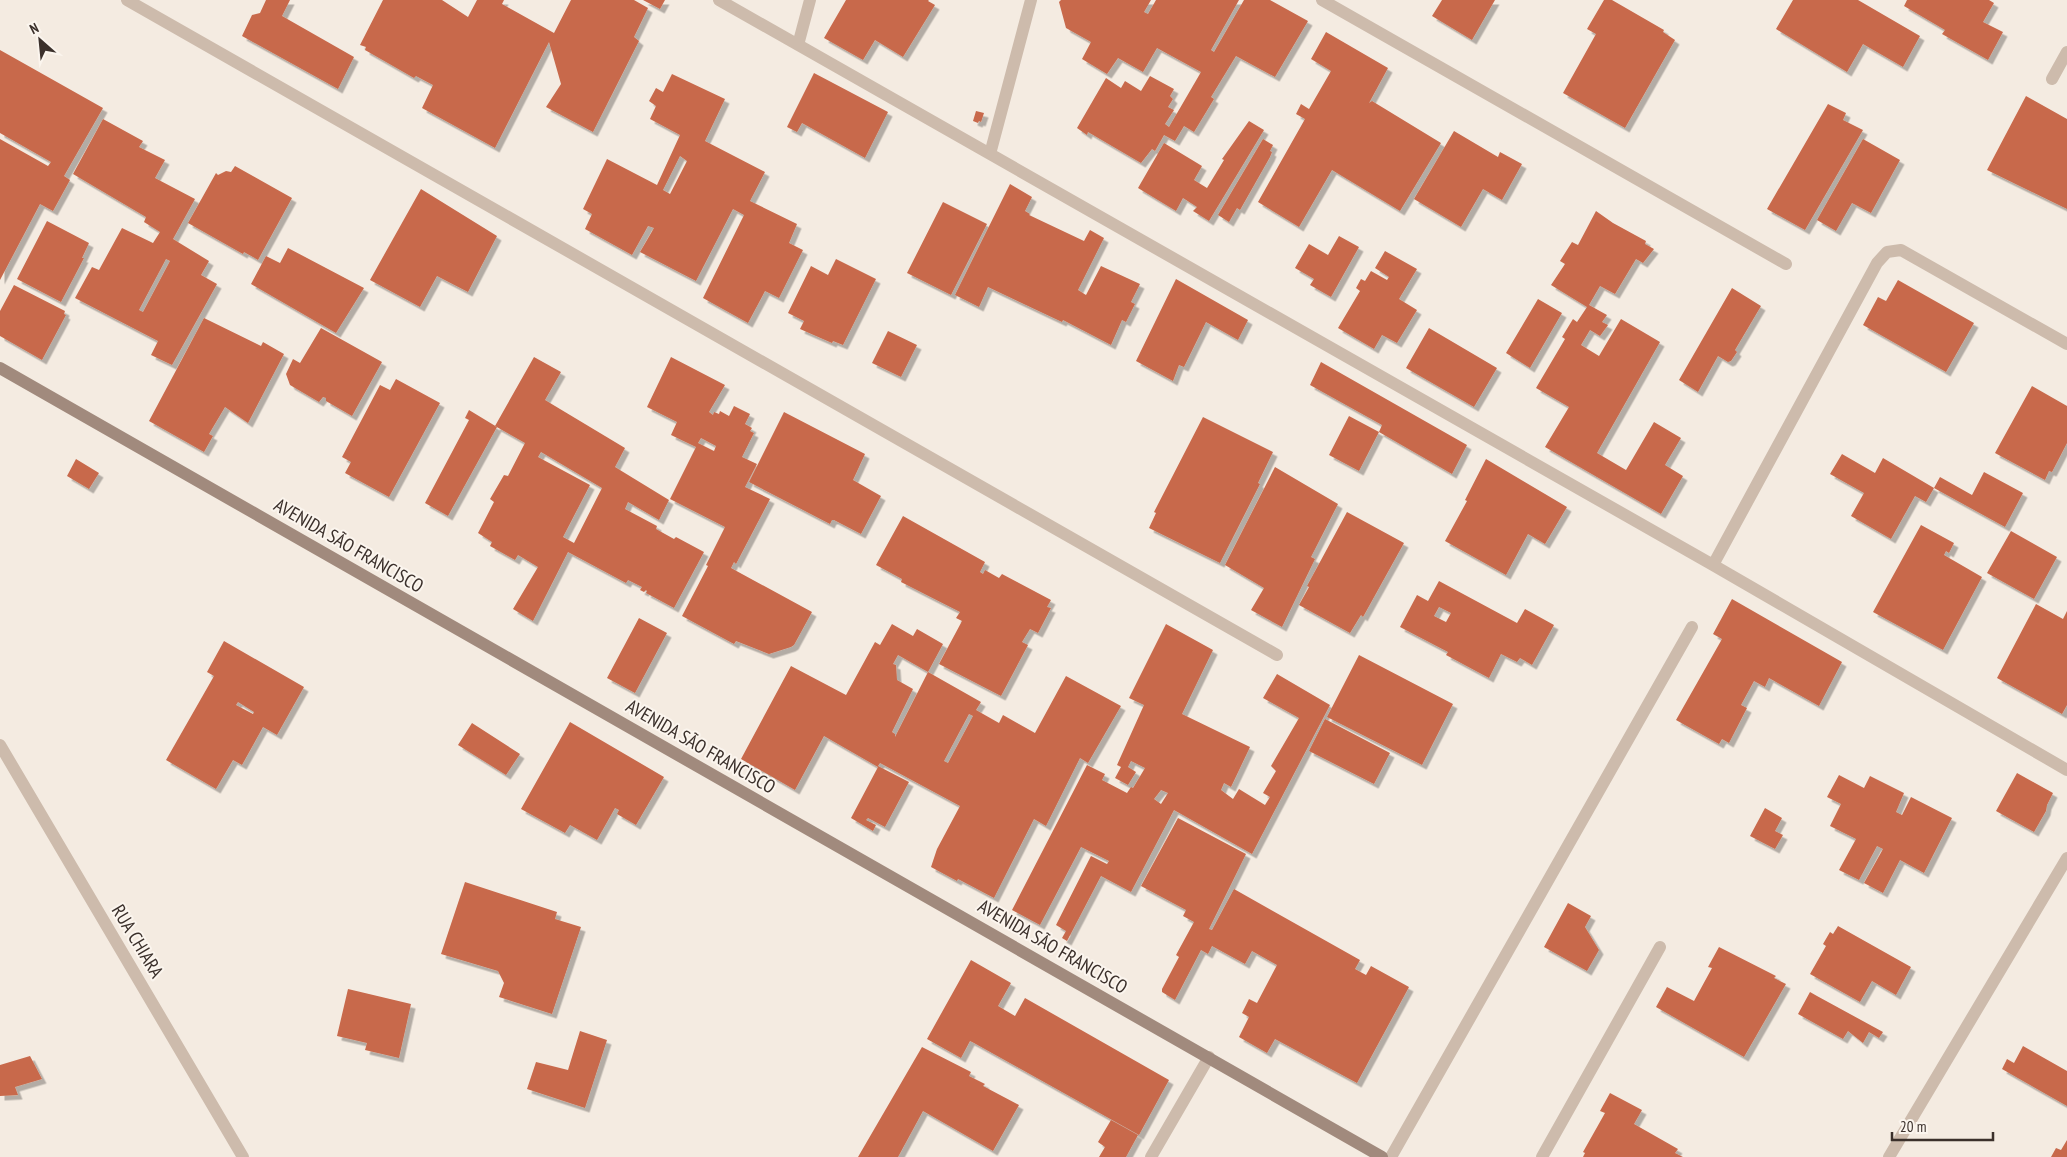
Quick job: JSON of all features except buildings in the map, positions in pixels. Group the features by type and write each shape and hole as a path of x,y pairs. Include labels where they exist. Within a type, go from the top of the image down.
{"street":[{"path":"127,0 1277,655"},
{"path":"719,0 1713,565 2067,770"},
{"path":"798,45 810,0"},
{"path":"990,154 1031,0"},
{"path":"1322,0 1786,264"},
{"path":"2052,79 2067,52"},
{"path":"1713,565 1878,263 1887,252 1901,250 2067,344"},
{"name":"AVENIDA SÃO FRANCISCO","path":"0,368 1382,1157"},
{"path":"1391,1157 1692,628"},
{"name":"RUA CHIARA","path":"0,744 243,1157"},
{"path":"1889,1157 2067,858"},
{"path":"1542,1157 1660,947"},
{"path":"1151,1157 1209,1057"}]}
